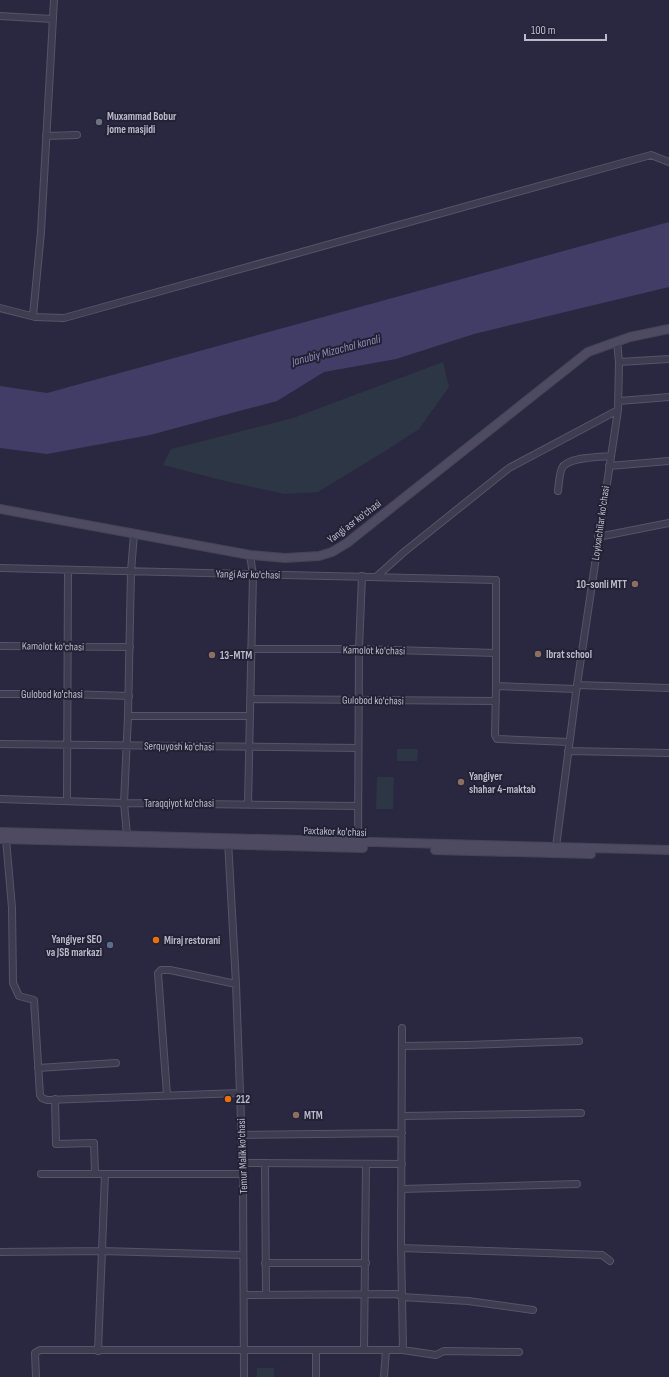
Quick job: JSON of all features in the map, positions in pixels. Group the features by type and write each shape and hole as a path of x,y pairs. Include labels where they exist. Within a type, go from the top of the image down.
{"main road":[{"name":"Yangi asr ko'chasi","path":"0,509 250,555 285,558 319,556 332,552 347,543 588,352 630,337 669,329"},
{"name":"Paxtakor ko'chasi","path":"0,832 127,835 228,842 669,855"},
{"name":"Paxtakor ko'chasi","path":"3,839 358,842 669,850"}],"street":[{"path":"33,316 41,232 54,0"},
{"path":"0,16 52,19"},
{"path":"46,136 77,135"},
{"path":"0,308 33,316 64,318 651,155 669,162"},
{"name":"Loyixachilar ko'chasi","path":"556,847 569,742 598,537 619,402 619,362 617,341"},
{"path":"619,362 669,359"},
{"path":"619,402 669,397"},
{"path":"376,577 509,468 618,410"},
{"path":"558,491 564,465 574,460 611,456"},
{"path":"609,466 669,461"},
{"path":"598,537 669,523"},
{"path":"127,835 124,803 129,696 131,571 134,534"},
{"path":"248,804 253,575 250,555"},
{"name":"Yangi Asr ko'chasi","path":"0,568 496,580 496,653"},
{"path":"67,801 68,570"},
{"path":"358,842 358,699 362,576"},
{"name":"Kamolot ko'chasi","path":"0,646 130,647"},
{"name":"Kamolot ko'chasi","path":"251,649 359,649 496,653"},
{"path":"496,653 495,735 497,738 569,742"},
{"path":"496,686 669,688"},
{"name":"Gulobod ko'chasi","path":"0,694 129,696"},
{"name":"Gulobod ko'chasi","path":"250,699 496,701"},
{"path":"128,716 250,716"},
{"name":"Serquyosh ko'chasi","path":"0,744 358,748"},
{"path":"568,751 669,753"},
{"name":"Taraqqiyot ko'chasi","path":"0,799 124,803 358,806"},
{"path":"3,839 12,908 14,983 19,996 34,1000 40,1095 42,1098 55,1099 240,1093"},
{"name":"Temur Malik ko'chasi","path":"228,842 236,984 243,1163 243,1255 245,1294 244,1377"},
{"path":"167,1095 158,973 161,970 170,970 236,984"},
{"path":"402,1028 403,1116 401,1248 403,1350"},
{"path":"402,1046 467,1046 579,1041"},
{"path":"38,1068 116,1063"},
{"path":"55,1099 56,1144 94,1143 94,1174"},
{"path":"403,1116 581,1113"},
{"path":"242,1135 402,1133"},
{"path":"243,1163 402,1164"},
{"path":"265,1163 266,1294"},
{"path":"364,1350 366,1294 366,1164"},
{"path":"41,1174 243,1174"},
{"path":"98,1351 105,1174"},
{"path":"402,1188 577,1184"},
{"path":"401,1248 602,1255 610,1261"},
{"path":"0,1252 102,1251 243,1255"},
{"path":"266,1262 366,1263"},
{"path":"245,1294 397,1294 402,1297 468,1301 533,1310"},
{"path":"36,1377 35,1353 40,1350 403,1350 436,1355 444,1351 519,1352"},
{"path":"316,1350 316,1377"},
{"path":"384,1377 386,1350"}],"shaded area":[{"path":"443,362 449,387 419,429 318,492 284,494 163,465 171,449 293,418"},
{"path":"397,749 418,749 417,761 397,761"},
{"path":"377,777 394,777 393,809 376,809"},
{"path":"257,1368 274,1368 274,1377 257,1377"}],"water":[{"name":"Janubiy Mizachol kanali","path":"669,222 669,287 474,334 396,359 324,372 277,401 150,435 47,454 0,448 0,386 47,393"}],"place":[{"name":"Muxammad Bobur jome masjidi","path":"99,122"},
{"name":"10-sonli MTT","path":"635,584"},
{"name":"Ibrat school","path":"538,654"},
{"name":"13-MTM","path":"212,655"},
{"name":"Yangiyer shahar 4-maktab","path":"461,782"},
{"name":"Miraj restorani","path":"156,940"},
{"name":"Yangiyer SEO va JSB markazi","path":"110,945"},
{"name":"212","path":"228,1099"},
{"name":"MTM","path":"296,1115"}]}
